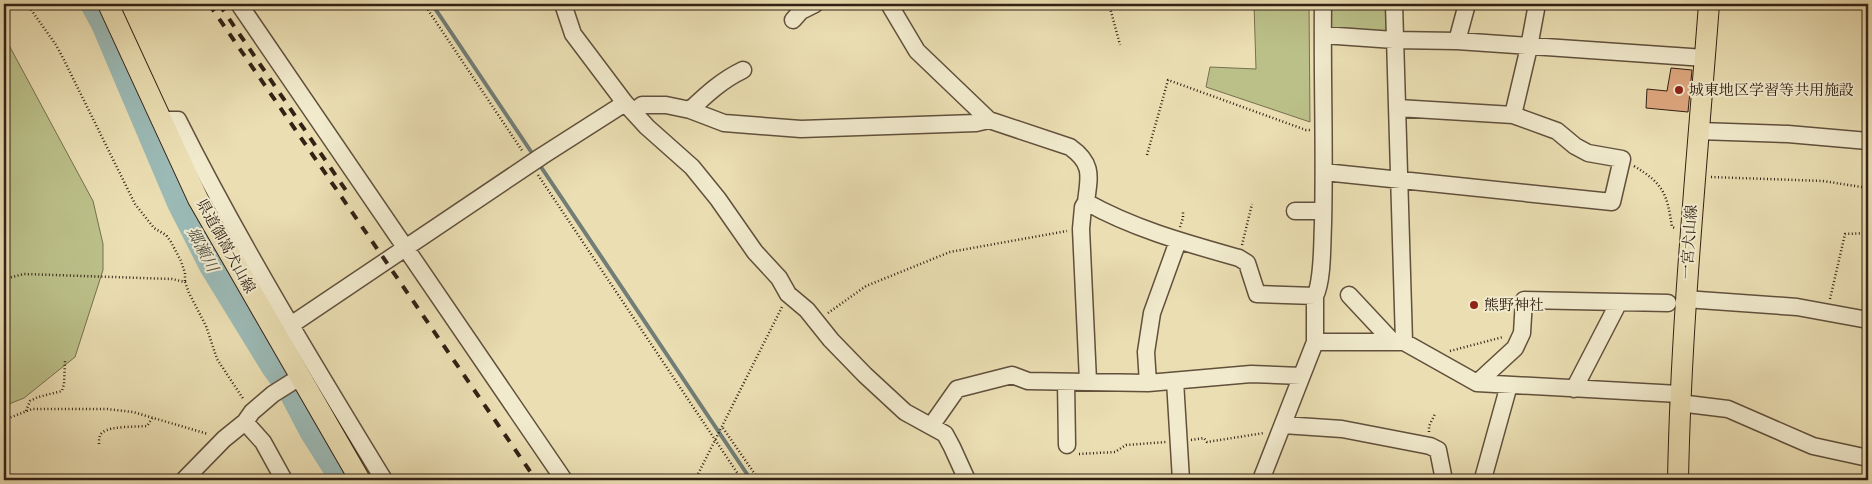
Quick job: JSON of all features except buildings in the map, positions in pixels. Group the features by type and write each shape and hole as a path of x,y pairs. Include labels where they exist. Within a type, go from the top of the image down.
{"main road":[{"name":"県道御嵩犬山線","path":"108,4 198,199 283,330 296,379 360,480"},
{"name":"一宮犬山線","path":"1678,480 1677,301 1690,229 1709,4"}],"street":[{"path":"239,4 564,480"},
{"path":"563,4 573,34 629,107 647,127 692,166 755,252 779,278 788,294 807,310 865,375 904,412 945,434 967,480"},
{"path":"792,20 801,11 815,4"},
{"path":"889,4 916,51 989,120 1070,147 1080,154 1090,173 1086,202 1083,207 1081,229 1088,381"},
{"path":"1261,480 1315,342 1315,296 1318,289 1323,211 1325,130 1323,4"},
{"path":"1394,4 1398,108 1398,342"},
{"path":"1457,40 1467,4"},
{"path":"1513,115 1537,4"},
{"path":"1323,35 1394,40 1457,40 1529,47 1705,58"},
{"path":"690,110 713,88 730,76 744,70"},
{"path":"384,480 283,330 536,160 629,107 642,105 666,105 690,110 724,123 802,129 976,123 989,120"},
{"path":"1324,172 1612,202 1622,159 1588,154 1557,131 1513,115 1398,108"},
{"path":"1699,131 1788,134 1868,141"},
{"path":"1086,202 1112,216 1178,241 1239,258 1247,263 1257,294 1315,296"},
{"path":"1295,211 1323,211"},
{"path":"1148,383 1146,352 1152,313 1178,241"},
{"path":"1349,295 1398,342 1477,383 1574,388 1679,398 1728,409 1814,446 1868,458"},
{"path":"1477,383 1515,348 1522,332 1524,300 1677,301 1797,307 1868,320"},
{"path":"1574,388 1619,302"},
{"path":"1315,342 1398,342"},
{"path":"931,426 957,389 1012,375 1028,381 1148,383 1251,374 1301,376"},
{"path":"184,480 224,439 273,394 296,379"},
{"path":"1175,380 1181,480"},
{"path":"1066,382 1067,445"},
{"path":"1487,480 1484,476 1509,385"},
{"path":"248,417 284,480"},
{"path":"1284,425 1342,429 1429,446 1438,450 1447,479"}],"path":[{"path":"27,4 56,45 135,204 154,228 166,235 176,250 185,273 185,282 189,293 206,326 217,359 248,417"},
{"path":"424,4 536,160 742,480"},
{"path":"1109,4 1120,45"},
{"path":"1147,156 1168,80 1306,130 1325,130"},
{"path":"1622,159 1644,172 1658,184 1668,203 1672,227 1690,229"},
{"path":"1694,176 1823,181 1868,188"},
{"path":"1239,258 1252,204"},
{"path":"816,322 866,286 950,252 1081,229"},
{"path":"1827,312 1845,234 1868,233"},
{"path":"4,279 24,274 172,279 185,282"},
{"path":"695,480 788,294"},
{"path":"1427,356 1522,332"},
{"path":"26,411 30,401 62,391 65,361"},
{"path":"4,420 32,409 107,409 133,412 224,439"},
{"path":"1429,446 1429,426 1436,414"},
{"path":"99,444 99,436 103,432 112,429 147,426 153,418"},
{"path":"723,427 758,480"}],"green space":[{"path":"1254,4 1309,4 1310,122 1206,87 1210,67 1256,69"},
{"path":"1329,4 1388,4 1388,33 1328,29"},
{"path":"4,36 93,201 103,244 103,270 75,357 24,398 4,406"}],"waterway":[{"name":"郷瀬川","path":"92,4 103,24 179,203 211,266 273,367 289,389 311,431 342,480"},
{"path":"432,4 534,156"},
{"path":"539,164 751,480"}],"railway":[{"path":"209,4 536,480"},
{"path":"219,4 347,192"}],"place":[{"name":"城東地区学習等共用施設","path":"1679,90"},
{"name":"熊野神社","path":"1474,305"}]}
